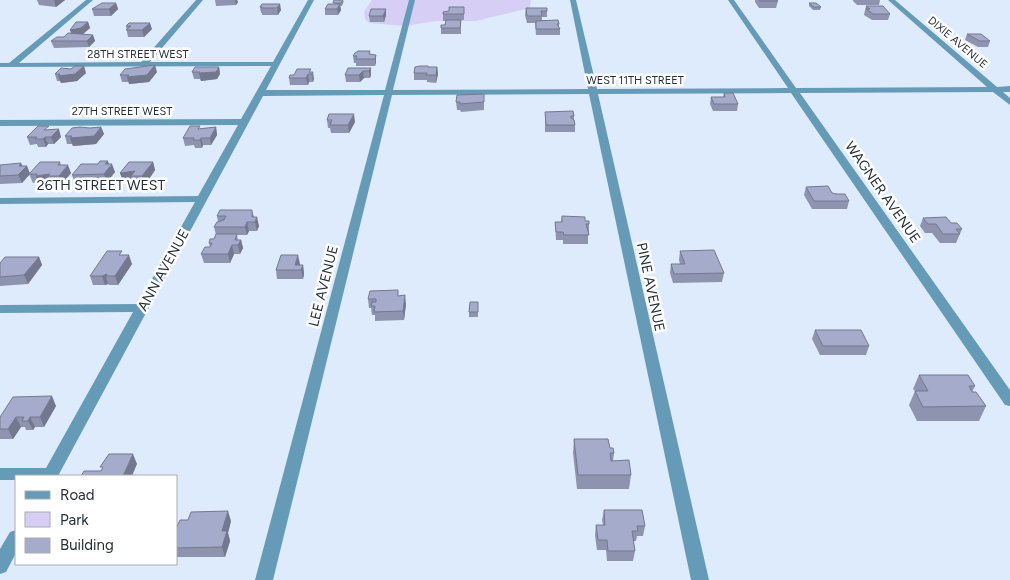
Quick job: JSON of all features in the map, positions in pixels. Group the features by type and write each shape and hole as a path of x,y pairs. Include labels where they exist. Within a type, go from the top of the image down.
{"street":[{"path":"10,65 90,0"},
{"path":"142,65 200,0"},
{"name":"ANN AVENUE","path":"51,475 311,0"},
{"name":"LEE AVENUE","path":"264,580 412,0"},
{"name":"PINE AVENUE","path":"572,0 700,580"},
{"name":"WAGNER AVENUE","path":"731,0 1010,401"},
{"name":"DIXIE AVENUE","path":"891,0 1010,102"},
{"name":"28TH STREET WEST","path":"0,65 276,64"},
{"name":"WEST 11TH STREET","path":"261,93 1010,90"},
{"name":"27TH STREET WEST","path":"0,123 244,122"},
{"name":"26TH STREET WEST","path":"0,201 202,199"},
{"path":"0,309 142,308"},
{"path":"0,474 51,475"},
{"path":"0,566 15,539"}],"green space":[{"path":"372,0 531,0 530,8 476,21 436,21 405,26 369,23 365,19 364,12"}],"building":[{"path":"334,0 343,0 341,3 333,3"},
{"path":"777,0 778,1 760,1"},
{"path":"102,3 116,3 109,9 92,9"},
{"path":"809,3 816,3 821,7 814,7"},
{"path":"262,4 280,4 277,8 261,8"},
{"path":"328,4 340,4 337,9 325,9"},
{"path":"866,6 883,6 890,14 873,14 866,9 870,9"},
{"path":"449,7 464,7 464,14 443,14 443,12 449,11"},
{"path":"526,8 547,8 547,11 541,11 542,16 527,16"},
{"path":"371,9 386,9 383,16 369,16"},
{"path":"446,20 461,20 460,28 441,28 441,25 445,25"},
{"path":"558,20 559,24 557,24 560,29 536,29 536,21"},
{"path":"76,22 88,22 81,28 70,30"},
{"path":"129,23 150,23 142,30 126,30 131,26 126,26"},
{"path":"68,33 93,35 87,41 51,41 57,37 64,37"},
{"path":"967,34 981,34 990,41 980,41"},
{"path":"358,51 370,51 369,54 376,55 375,59 356,59 357,56 353,56"},
{"path":"155,65 147,75 127,77 129,75 120,75 125,69"},
{"path":"75,66 84,66 75,74 58,76 60,74 55,74 61,68 71,69"},
{"path":"195,67 219,67 216,72 199,73 192,72"},
{"path":"415,67 437,67 436,75 414,73"},
{"path":"348,68 371,68 369,71 363,71 359,75 345,75"},
{"path":"297,69 311,69 309,72 313,72 308,74 306,78 289,78 290,75 294,75"},
{"path":"724,93 733,93 738,104 714,104 711,97 725,97"},
{"path":"484,94 484,102 460,104 460,102 456,102 457,95"},
{"path":"573,111 574,116 571,116 571,118 574,120 575,125 546,125 545,112"},
{"path":"329,114 354,114 348,125 330,125 332,120 327,120"},
{"path":"38,126 49,126 44,130 59,129 51,137 43,139 27,137"},
{"path":"190,126 200,126 198,129 216,127 210,138 193,140 194,138 183,138"},
{"path":"101,127 94,136 70,138 72,136 65,136 72,128"},
{"path":"100,161 108,161 105,164 112,164 104,174 72,175 81,164 98,164"},
{"path":"40,162 60,162 58,165 68,165 59,176 48,176 50,174 36,176 37,174 29,174"},
{"path":"129,162 153,162 142,176 131,176 135,171 120,173"},
{"path":"21,163 19,166 27,166 18,175 0,176 0,165"},
{"path":"828,186 832,193 845,194 849,201 814,201 806,187"},
{"path":"220,210 252,210 252,217 257,217 255,222 247,222 245,227 214,227 217,222 224,220 226,216 217,216"},
{"path":"562,216 585,217 585,221 589,221 589,224 586,224 589,235 564,235 563,232 556,232 555,222 562,222"},
{"path":"946,217 951,223 957,223 962,229 956,229 960,234 943,234 936,224 928,224 923,218"},
{"path":"216,234 237,234 235,240 241,240 238,245 232,245 228,254 201,254 205,247 210,247 212,243 209,243 210,239 214,239"},
{"path":"714,250 724,273 674,274 671,264 685,264 680,251"},
{"path":"107,251 122,251 119,255 129,255 115,276 106,276 107,274 90,276"},
{"path":"281,255 298,255 295,265 303,265 301,270 276,270"},
{"path":"5,257 39,257 24,275 0,277 0,263"},
{"path":"398,290 398,296 405,295 403,311 374,312 375,306 371,306 372,302 376,302 376,299 368,299 370,291"},
{"path":"470,302 478,302 478,312 469,312"},
{"path":"815,330 861,330 869,346 823,346"},
{"path":"919,375 968,375 975,386 969,386 972,392 976,392 986,406 923,407 915,391 928,391"},
{"path":"52,396 40,417 30,417 28,421 22,421 24,417 16,417 8,429 0,429 0,417 13,397"},
{"path":"574,439 608,439 610,448 613,448 614,453 610,453 611,461 629,460 631,475 578,475"},
{"path":"109,454 133,454 123,475 82,475 84,471 101,471 103,467 100,467"},
{"path":"604,510 642,510 645,526 637,526 638,531 632,531 635,551 608,551 607,540 598,540 596,525 605,525"},
{"path":"228,511 222,531 227,531 222,547 178,548 178,524 180,520 188,520 191,512"}]}
